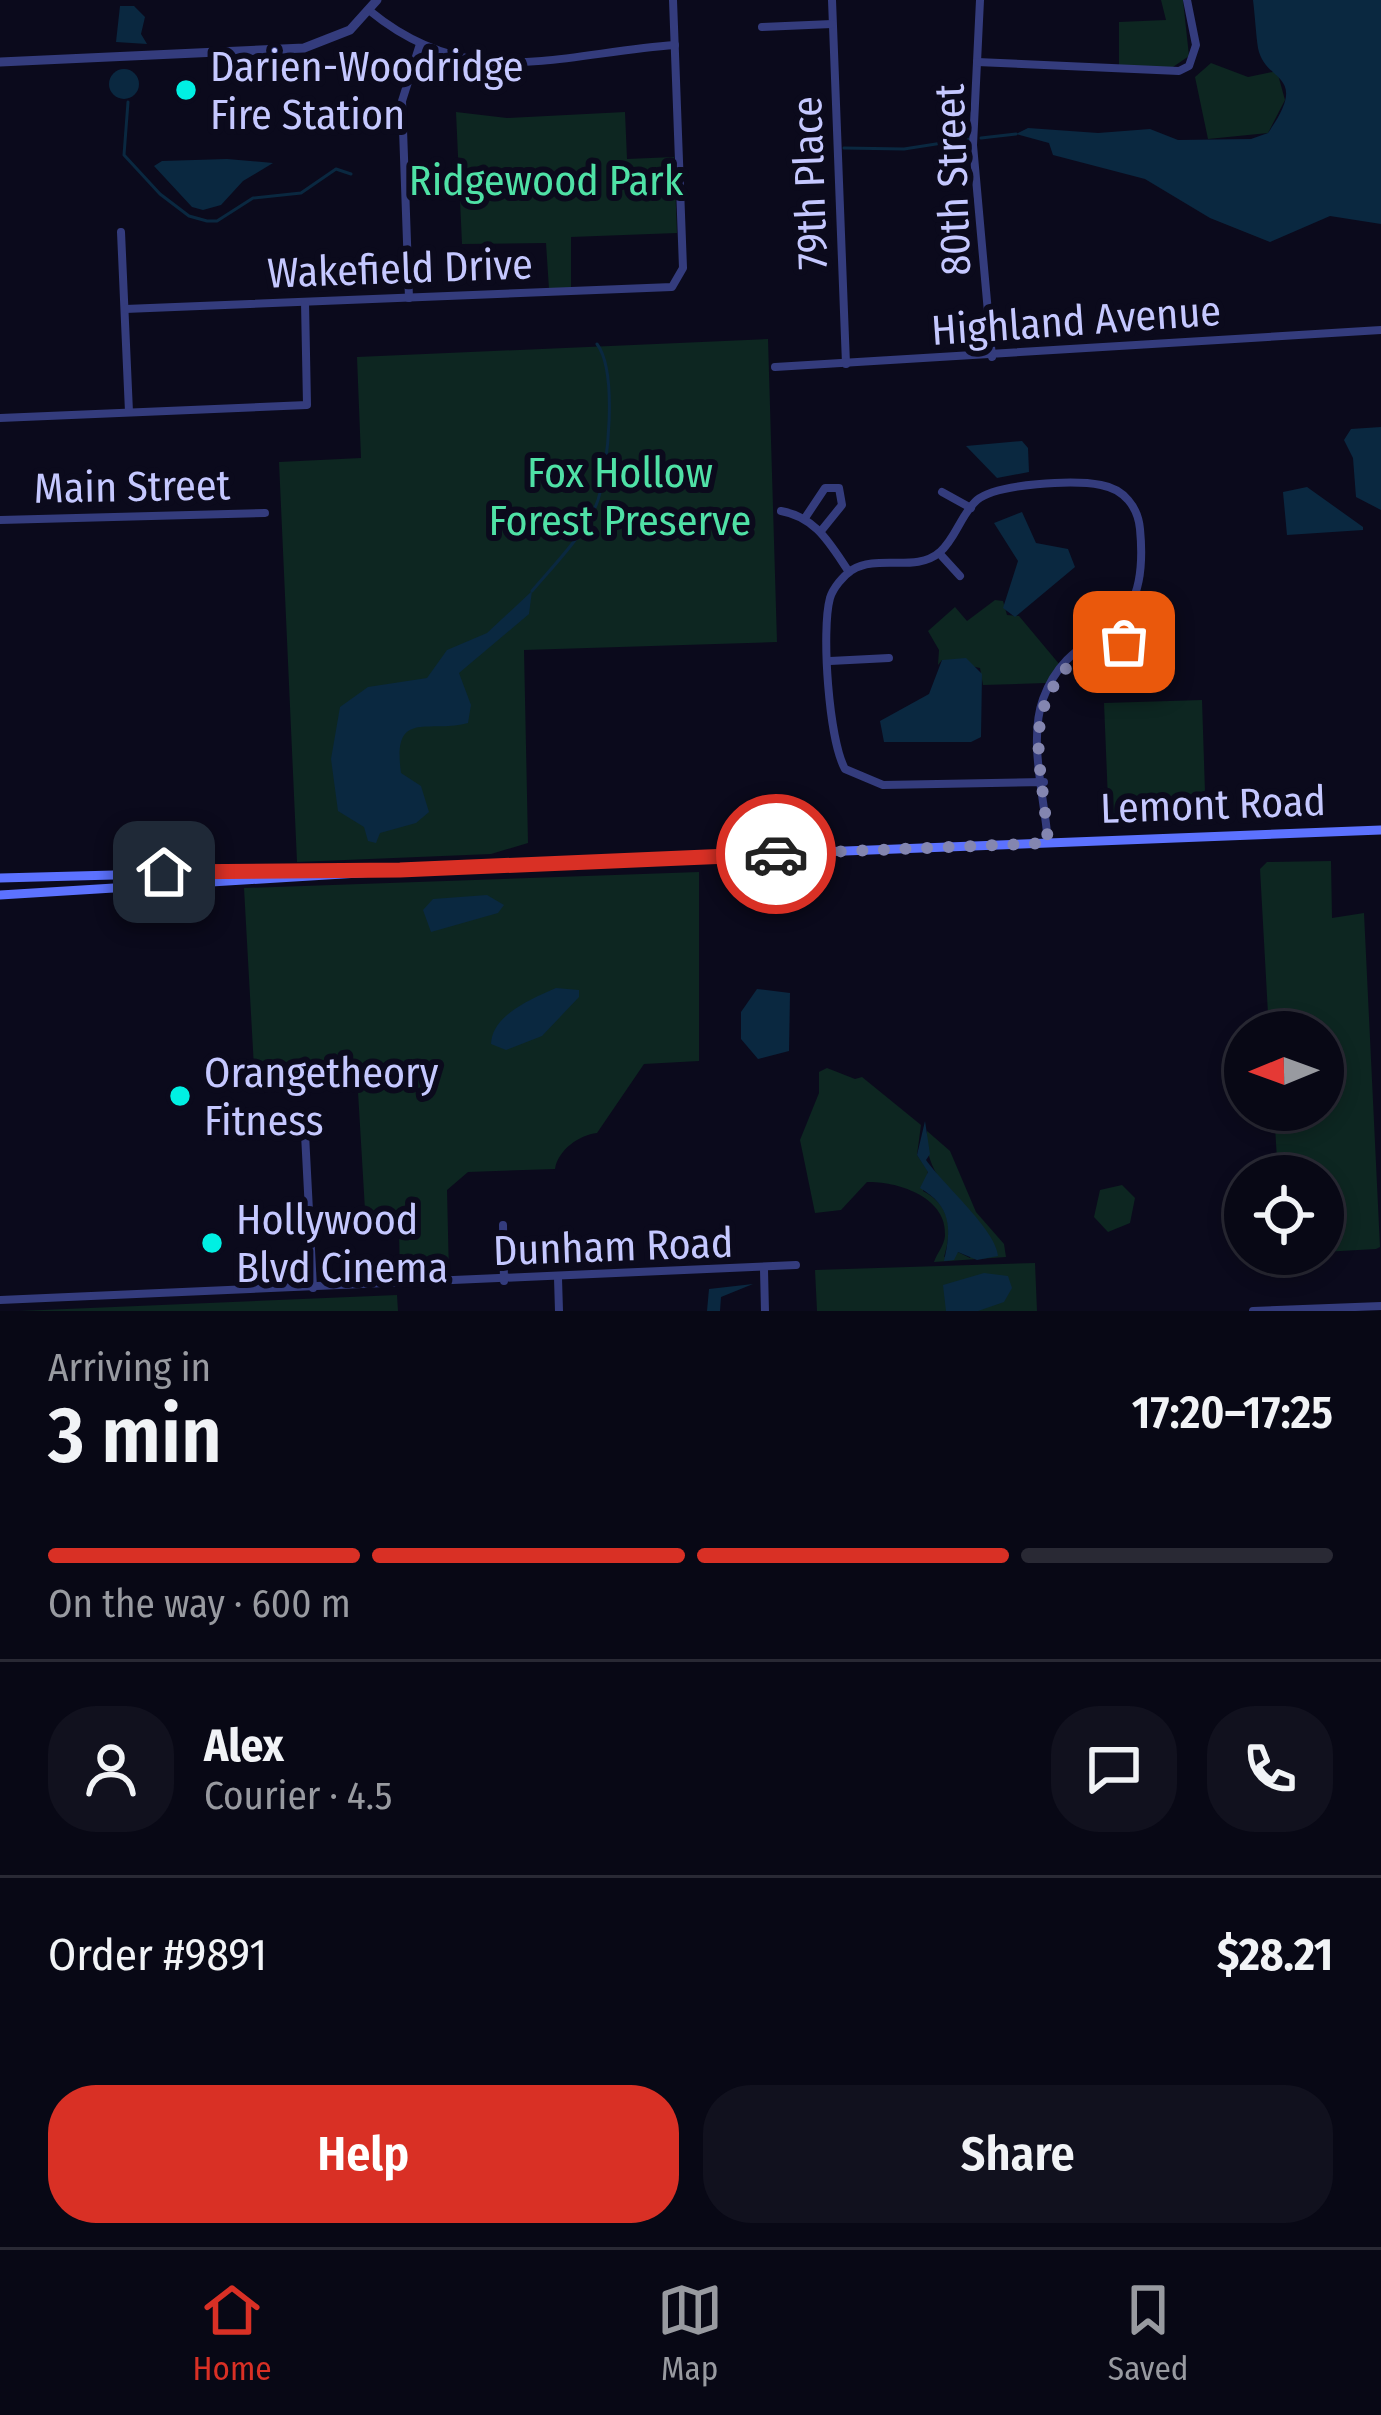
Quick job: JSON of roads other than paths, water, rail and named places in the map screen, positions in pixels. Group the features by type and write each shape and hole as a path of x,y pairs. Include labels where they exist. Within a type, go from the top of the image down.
{"main road":[{"name":"Lemont Road","path":"0,895 316,879 400,870 1381,830"},
{"name":"Lemont Road","path":"0,878 308,867 400,870"}],"street":[{"path":"0,62 304,48 338,37 377,0"},
{"path":"370,11 420,44 460,57 509,64 579,61 675,45 673,0"},
{"name":"79th Place","path":"832,0 846,364"},
{"name":"80th Street","path":"980,0 973,145 992,357"},
{"path":"977,62 1161,73 1192,63 1196,45 1187,0"},
{"path":"762,27 833,24"},
{"path":"409,298 402,101 420,44"},
{"name":"Wakefield Drive","path":"125,310 661,289 676,284 683,268 675,45"},
{"path":"122,232 129,412"},
{"path":"0,418 307,405 305,302"},
{"name":"Highland Avenue","path":"775,367 1381,331"},
{"path":"1044,782 888,785 862,780 838,756 830,661 831,597 849,572 939,553 970,508 999,489 1105,486 1125,496 1136,512 1142,558 1140,590 1128,612 1063,666 1044,698 1038,727 1044,782 1048,843"},
{"path":"805,518 825,488 839,488 842,505 820,531"},
{"path":"942,492 970,508"},
{"path":"781,511 805,518 820,531 849,572"},
{"name":"Main Street","path":"0,520 266,513"},
{"path":"939,553 960,576"},
{"path":"1109,628 1129,646 1145,642 1146,629 1128,612"},
{"path":"830,661 889,658"},
{"path":"304,1134 313,1288"},
{"path":"503,1225 504,1281"},
{"name":"Dunham Road","path":"0,1300 796,1265"},
{"path":"764,1270 765,1311"},
{"path":"558,1278 559,1311"},
{"path":"1252,1311 1381,1306"}],"water":[{"path":"1253,0 1381,0 1381,224 1330,216 1270,242 1210,218 1145,179 1053,155 1049,143 1016,134 1028,128 1098,133 1150,129 1178,140 1251,139 1268,133 1286,99 1286,89 1262,59"},
{"path":"120,6 134,6 145,17 141,34 147,44 116,42"},
{"path":"124,69 135,73 139,84 135,95 124,99 113,95 109,84 113,73"},
{"path":"162,161 273,163 243,181 221,205 203,210 192,207 154,166"},
{"path":"1381,427 1381,510 1356,497 1353,458 1344,440 1351,429"},
{"path":"1022,441 1028,448 1029,472 997,478 966,446"},
{"path":"1307,487 1363,530 1287,535 1283,492"},
{"path":"1022,512 1036,543 1068,549 1075,567 1015,617 1003,608 1018,561 994,523"},
{"path":"532,591 529,614 459,673 471,705 468,723 416,728 402,739 401,773 421,786 429,812 416,823 380,833 376,843 368,841 364,827 338,811 331,759 340,707 368,687 427,678 447,650 487,633"},
{"path":"966,658 982,674 981,737 971,742 884,742 880,721 929,694 942,660"},
{"path":"487,895 504,905 498,913 431,932 423,910 433,899"},
{"path":"556,988 579,990 579,997 542,1036 506,1050 491,1044 505,1016"},
{"path":"757,989 790,993 789,1051 758,1059 741,1039 741,1012"},
{"path":"925,1121 930,1154 926,1160 989,1234 998,1256 977,1260 958,1252 954,1260 944,1261 947,1219 938,1202 920,1188 928,1172 917,1155"},
{"path":"984,1273 1008,1276 1012,1288 1004,1302 978,1311 946,1311 943,1285"},
{"path":"753,1284 721,1297 720,1311 707,1311 709,1289"}],"waterway":[{"path":"128,102 124,155 160,194 189,216 217,221 253,198 301,193 336,169 351,174"},
{"path":"981,138 1016,134"},
{"path":"844,148 904,149 968,139"},
{"path":"532,591 578,536 598,500 608,444 609,397 597,344"}],"place":[{"name":"Darien-Woodridge Fire Station","path":"186,90"},
{"name":"Orangetheory Fitness","path":"180,1096"},
{"name":"Hollywood Blvd Cinema","path":"212,1243"}],"park label":[{"name":"Ridgewood Park","path":"546,180"},
{"name":"Fox Hollow Forest Preserve","path":"620,496"}]}
